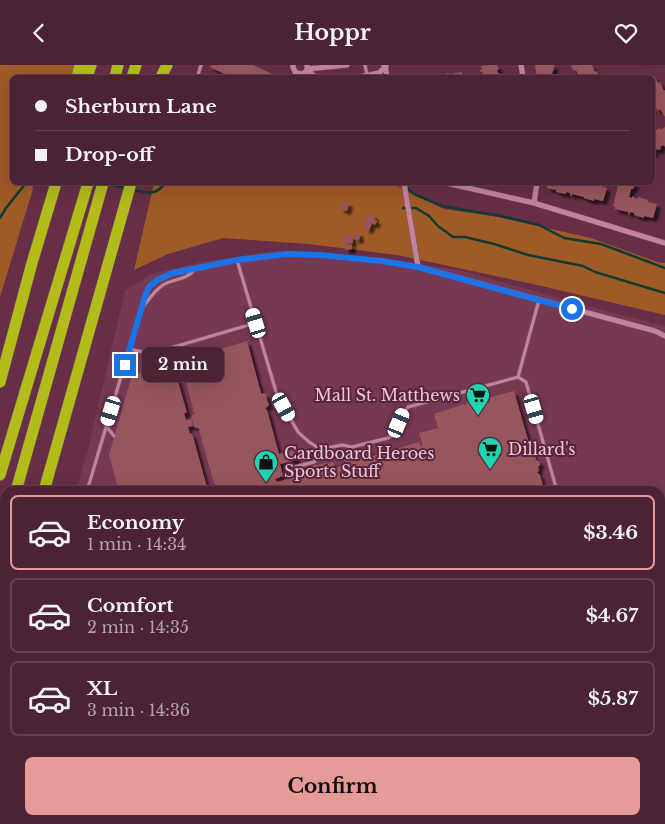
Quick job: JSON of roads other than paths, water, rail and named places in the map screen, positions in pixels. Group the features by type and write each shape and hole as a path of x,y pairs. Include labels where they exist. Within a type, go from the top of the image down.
{"highway":[{"path":"0,382 32,263 56,185"},
{"path":"17,486 102,185"},
{"path":"45,486 129,185"},
{"path":"0,475 86,188"}],"street":[{"path":"293,65 294,70 298,74 304,74 308,67 347,65"},
{"path":"371,75 379,73 386,65"},
{"path":"404,185 418,267 655,331 665,336"},
{"path":"455,185 534,203 665,243"},
{"path":"534,203 537,185"}],"lane":[{"path":"89,486 145,296 149,287 157,280 173,273 195,268 237,260 287,254 382,261 418,267"},
{"path":"237,260 277,395 298,432 309,442 317,447 326,448 342,445 352,447 388,438 395,434 404,411 408,407 518,377 526,382 556,486"},
{"path":"142,308 151,295 160,287 190,275 195,268"},
{"path":"518,377 539,299"},
{"path":"130,349 144,353 160,351 256,323"},
{"path":"160,351 163,367"},
{"path":"107,426 114,437"},
{"path":"287,469 314,461 326,448"}],"waterway":[{"path":"0,218 24,185"},
{"path":"114,185 125,188"},
{"path":"133,190 151,193 164,185"},
{"path":"403,185 414,194 442,206 501,216 539,225 564,238 601,244 665,268"},
{"path":"403,208 416,208 429,216 438,226 453,237 465,237 528,255 583,266 595,272 665,293"}],"place":[{"name":"Mall St. Matthews","path":"478,416"},
{"name":"Dillard's","path":"490,470"},
{"name":"Cardboard Heroes Sports Stuff","path":"266,483"}]}
